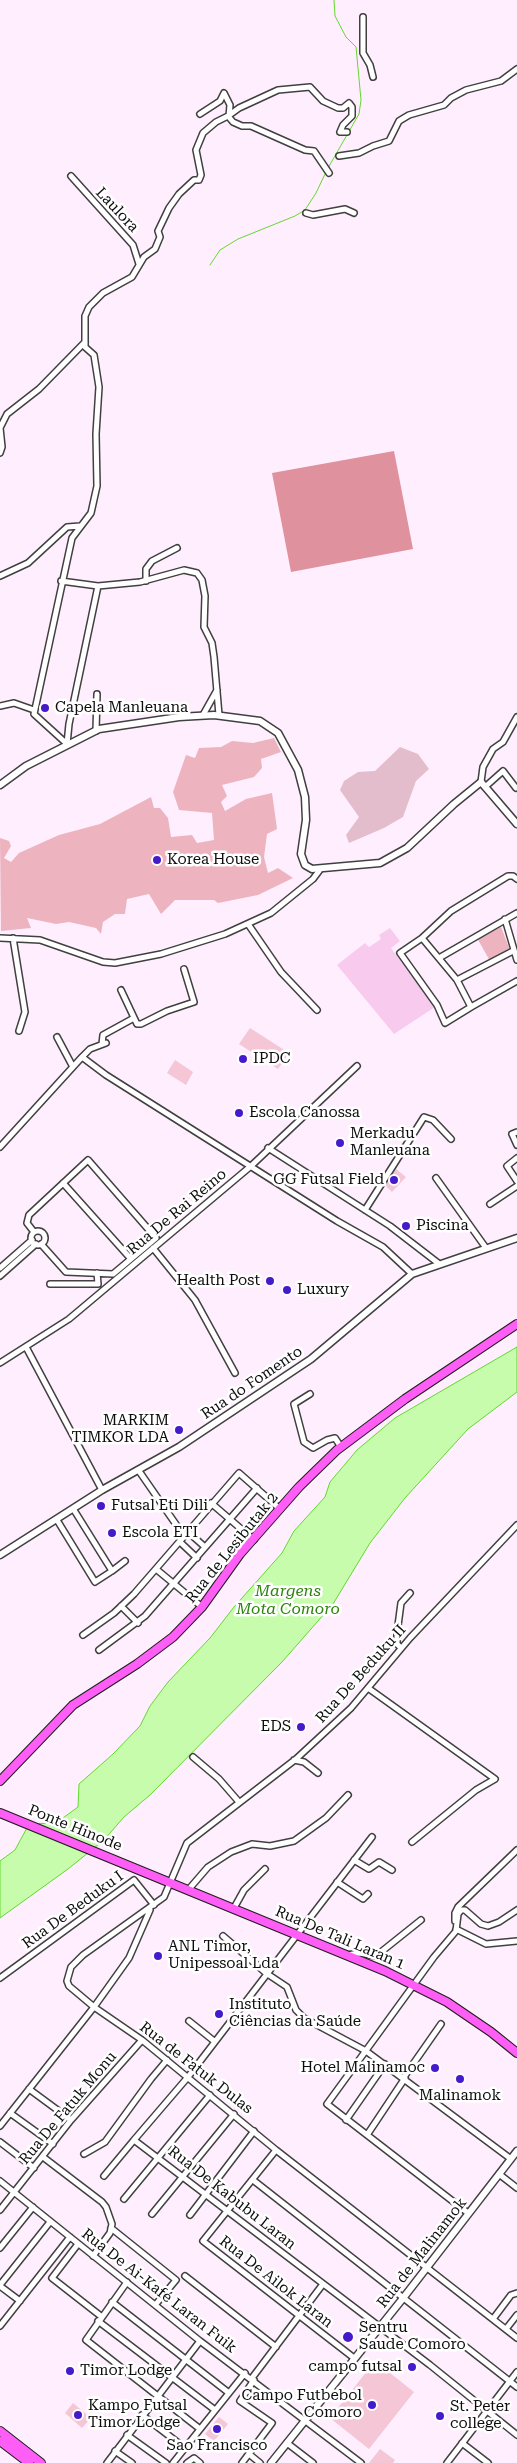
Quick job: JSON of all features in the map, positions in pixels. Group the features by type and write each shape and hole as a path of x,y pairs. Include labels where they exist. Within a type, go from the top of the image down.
{"main road":[{"name":"Rua de Lesibutak 2","path":"0,1781 73,1706 153,1653 202,1607 240,1554 281,1510 299,1487 341,1447 405,1399 517,1324"},
{"name":"Ponte Hinode","path":"0,1813 141,1869"},
{"name":"Rua De Tali Laran 1","path":"141,1869 414,1985 447,2002 492,2032 517,2052"},
{"path":"0,2431 42,2463"},
{"path":"0,2441 27,2462"}],"street":[{"path":"363,17 363,53 370,65 373,77"},
{"path":"339,156 359,153 389,141 399,122 409,115 444,105 451,98 466,90 500,81 517,69"},
{"path":"67,744 34,714 34,710 61,580 72,538 91,513 97,486 96,434 99,387 94,355 85,347 86,316 89,307 110,288 132,277 139,264 155,249 160,237 158,231 174,201 187,186 199,180 201,175 196,150 203,133 216,122 272,92 310,87 323,101 338,108 343,108 349,103 352,106 352,116 343,125 340,132 347,132"},
{"path":"200,114 220,101 224,93 230,105 228,116"},
{"path":"228,116 233,122 242,126 251,126 305,150 314,151 329,173"},
{"name":"Laulora","path":"71,176 133,245 139,264"},
{"path":"306,213 313,215 345,209 354,213"},
{"path":"0,453 2,447 0,428 7,414 38,389 85,342"},
{"path":"0,576 28,563 67,527 80,526"},
{"path":"146,581 146,569 152,561 177,548"},
{"path":"61,580 98,586 146,581 184,570 194,571 202,580 205,596 203,619 212,643 219,716"},
{"path":"67,744 69,724 98,586"},
{"path":"203,715 217,689"},
{"path":"96,731 97,694"},
{"path":"0,706 14,703 34,710"},
{"path":"0,785 26,766 96,731 138,722 203,715 260,721 278,733 298,770 305,797 306,820 300,854 302,860 312,870 380,863 407,848 454,804 504,771 516,788"},
{"path":"517,717 503,742 493,750 483,767 483,785 517,824"},
{"path":"0,938 40,940 90,958 115,963 161,954 248,924 271,913 288,901 320,870"},
{"path":"517,879 513,876 508,876 451,911 422,938 400,953 437,1005 446,1023 517,981"},
{"path":"439,958 517,913"},
{"path":"505,919 517,960"},
{"path":"248,924 281,972 317,1010"},
{"path":"13,938 26,1012 19,1031"},
{"path":"422,938 457,980 471,1007"},
{"path":"457,980 514,951"},
{"path":"120,990 137,1024 141,1024 166,1011 194,1002 184,969"},
{"path":"0,1147 28,1119 90,1049 104,1043 103,1035 134,1018"},
{"path":"57,1037 73,1066"},
{"path":"82,1057 337,1221 383,1247 412,1274"},
{"name":"Rua De Rai Reino","path":"0,1363 69,1319 251,1166 357,1066"},
{"path":"366,1210 424,1117 433,1120 451,1139"},
{"path":"517,1132 512,1134 517,1145"},
{"path":"268,1148 366,1210 408,1239 438,1263"},
{"path":"517,1158 507,1166 517,1181"},
{"path":"88,1160 156,1238 113,1274 66,1272 36,1243 34,1232 27,1223 29,1215 63,1183 88,1160"},
{"path":"436,1178 486,1248"},
{"path":"63,1183 131,1259"},
{"path":"490,1204 517,1186"},
{"path":"0,1268 46,1238 42,1232 34,1232"},
{"name":"Rua do Fomento","path":"0,1555 74,1510 102,1490 179,1447 311,1359 412,1274 438,1263 517,1238"},
{"path":"0,1276 36,1243"},
{"path":"153,1248 195,1300 235,1373"},
{"path":"50,1284 98,1284 97,1273"},
{"path":"26,1347 102,1490"},
{"path":"310,1394 294,1404 304,1442 312,1448 335,1438 341,1447"},
{"path":"139,1471 186,1534 205,1547"},
{"path":"83,1635 121,1606 180,1542 211,1503 239,1473 281,1510"},
{"path":"99,1650 138,1623 257,1488"},
{"path":"211,1503 254,1540"},
{"path":"74,1510 112,1571"},
{"path":"57,1520 96,1583 125,1561"},
{"name":"Rua De Beduku II","path":"186,1843 294,1760 351,1708 401,1648 517,1525"},
{"path":"180,1542 197,1558"},
{"path":"156,1569 202,1607"},
{"path":"401,1648 397,1644 401,1603 410,1593"},
{"path":"121,1606 138,1623"},
{"path":"368,1688 495,1778 476,1790 412,1842"},
{"path":"192,1757 219,1779 240,1802"},
{"path":"294,1760 304,1762 318,1772"},
{"path":"189,1889 208,1867 231,1852 252,1844 270,1846 294,1841 326,1818 348,1795"},
{"path":"104,2176 188,2077 372,1836"},
{"name":"Rua de Fatuk Dulas","path":"186,1843 164,1897 83,1955 71,1967 67,1981 69,1986 94,2007 142,2040 276,2150 427,2265 516,2336"},
{"path":"456,1931 454,1913 458,1907 517,1850"},
{"path":"354,1860 369,1869 379,1862 392,1870"},
{"path":"234,1908 244,1890 265,1869"},
{"name":"Rua De Beduku I","path":"0,1978 134,1880 153,1906"},
{"path":"337,1882 363,1899 368,1894"},
{"path":"0,2126 94,2007 129,1958 153,1906"},
{"path":"468,2213 327,2104 456,1931 458,1914 461,1910 465,1910 481,1924 488,1926 499,1922 517,1910"},
{"path":"347,1955 359,1953 376,1956 421,1920"},
{"path":"456,1931 486,1944 517,1941"},
{"path":"223,1936 266,1973 287,1987 296,2010 304,2018 366,2051 404,2077 511,2159"},
{"path":"189,2021 214,2041"},
{"path":"367,2135 404,2077 442,2024"},
{"name":"Rua De Fatuk Monu","path":"0,2210 71,2120 142,2040"},
{"path":"84,2154 105,2142 167,2060"},
{"path":"346,2120 385,2064"},
{"path":"29,2089 71,2120"},
{"path":"124,2199 210,2095"},
{"path":"10,2112 53,2144"},
{"path":"152,2214 182,2175 234,2114"},
{"path":"190,2215 254,2130"},
{"name":"Rua De Kabubu Laran","path":"134,2140 159,2157 517,2435"},
{"path":"0,2142 34,2168"},
{"name":"Rua De Ailok Laran","path":"276,2150 229,2211 203,2241 354,2358"},
{"name":"Rua de Malinamok","path":"271,2463 305,2418 380,2328 517,2151"},
{"path":"43,2157 102,2202 109,2215 111,2228 107,2238 93,2256"},
{"path":"499,2174 517,2188"},
{"path":"253,2180 517,2387"},
{"name":"Rua De Ai-Kafé Laran Fuik","path":"0,2182 156,2304 200,2341 305,2418 361,2463"},
{"path":"0,2248 33,2207"},
{"path":"20,2301 0,2285 50,2222"},
{"path":"111,2228 176,2280 156,2304"},
{"path":"0,2326 70,2237"},
{"path":"78,2244 52,2278 171,2378 215,2410"},
{"path":"185,2276 276,2347"},
{"path":"127,2282 86,2340 200,2429"},
{"path":"242,2463 272,2423 240,2401 253,2379 323,2284"},
{"path":"493,2319 511,2295 517,2293"},
{"path":"112,2302 229,2393"},
{"path":"506,2329 517,2315"},
{"path":"107,2463 200,2341"},
{"path":"447,2463 517,2372"},
{"path":"173,2463 245,2373"},
{"path":"142,2416 185,2448"},
{"path":"127,2435 166,2463"},
{"path":"287,2443 313,2463"},
{"path":"462,2443 488,2463"},
{"path":"115,2451 132,2463"},
{"path":"248,2454 260,2463"},
{"path":"187,2463 194,2458 200,2463"}],"shaded area":[{"path":"394,451 413,549 291,572 272,473"},
{"path":"274,738 281,752 261,759 262,768 254,777 222,785 227,796 221,802 225,811 246,799 272,793 277,829 267,834 264,857 268,873 278,868 293,878 258,895 218,903 214,900 175,900 161,914 149,894 127,899 125,914 115,914 103,922 101,934 96,928 69,922 56,924 27,918 31,928 1,931 0,838 9,841 11,846 4,858 11,862 19,853 59,835 100,824 151,797 154,808 160,808 168,818 171,837 192,835 197,843 214,840 212,813 179,810 173,792 186,755 195,758 199,748 221,747 232,741 253,743"},
{"path":"400,747 418,754 429,769 416,781 403,817 384,828 349,843 346,835 359,817 340,790 344,781 358,772 375,771"},
{"path":"501,927 510,950 490,961 477,938"},
{"path":"390,928 400,941 391,948 435,1007 394,1034 337,965 365,943 369,947 381,939 379,935"},
{"path":"250,1028 289,1053 278,1069 239,1044"},
{"path":"175,1060 193,1072 186,1085 167,1073"},
{"name":"GG Futsal Field","path":"396,1169 406,1177 392,1192 383,1183"},
{"name":"Campo Futbebol Comoro","path":"375,2361 414,2392 369,2449 330,2418"},
{"name":"Kampo Futsal Timor Lodge","path":"73,2403 91,2418 82,2428 65,2413"},
{"name":"Sao Francisco","path":"219,2417 228,2424 214,2441 205,2434"},
{"path":"380,2449 395,2460 393,2463 369,2463"}],"water":[{"name":"Margens Mota Comoro","path":"517,1347 517,1392 468,1429 405,1498 370,1543 333,1604 282,1662 150,1795 124,1817 104,1840 68,1869 0,1918 0,1861 15,1850 29,1824 56,1823 78,1807 79,1784 113,1754 140,1726 150,1706 168,1682 210,1638 234,1607 282,1553 294,1531 325,1497 330,1482 357,1450 395,1418"}],"waterway":[{"path":"328,168 359,114 361,100 356,47 346,37 335,16 334,0"},
{"path":"210,265 220,250 238,239 295,216 305,210 326,172"}],"place":[{"name":"Capela Manleuana","path":"45,708"},
{"name":"Korea House","path":"157,860"},
{"name":"IPDC","path":"243,1059"},
{"name":"Escola Canossa","path":"239,1113"},
{"name":"Merkadu Manleuana","path":"340,1143"},
{"name":"GG Futsal Field","path":"394,1180"},
{"name":"Piscina","path":"406,1226"},
{"name":"Health Post","path":"270,1281"},
{"name":"Luxury","path":"287,1290"},
{"name":"MARKIM TIMKOR LDA","path":"179,1430"},
{"name":"Futsal Eti Dili","path":"101,1506"},
{"name":"Escola ETI","path":"112,1533"},
{"name":"EDS","path":"301,1727"},
{"name":"ANL Timor, Unipessoal Lda","path":"158,1956"},
{"name":"Instituto Ciências da Saúde","path":"219,2014"},
{"name":"Hotel Malinamoc","path":"435,2068"},
{"name":"Malinamok","path":"460,2079"},
{"name":"Sentru Saude Comoro","path":"348,2337"},
{"name":"campo futsal","path":"412,2367"},
{"name":"Timor Lodge","path":"70,2371"},
{"name":"Campo Futbebol Comoro","path":"372,2405"},
{"name":"Kampo Futsal Timor Lodge","path":"78,2415"},
{"name":"St. Peter college","path":"440,2416"},
{"name":"Sao Francisco","path":"217,2429"}]}
